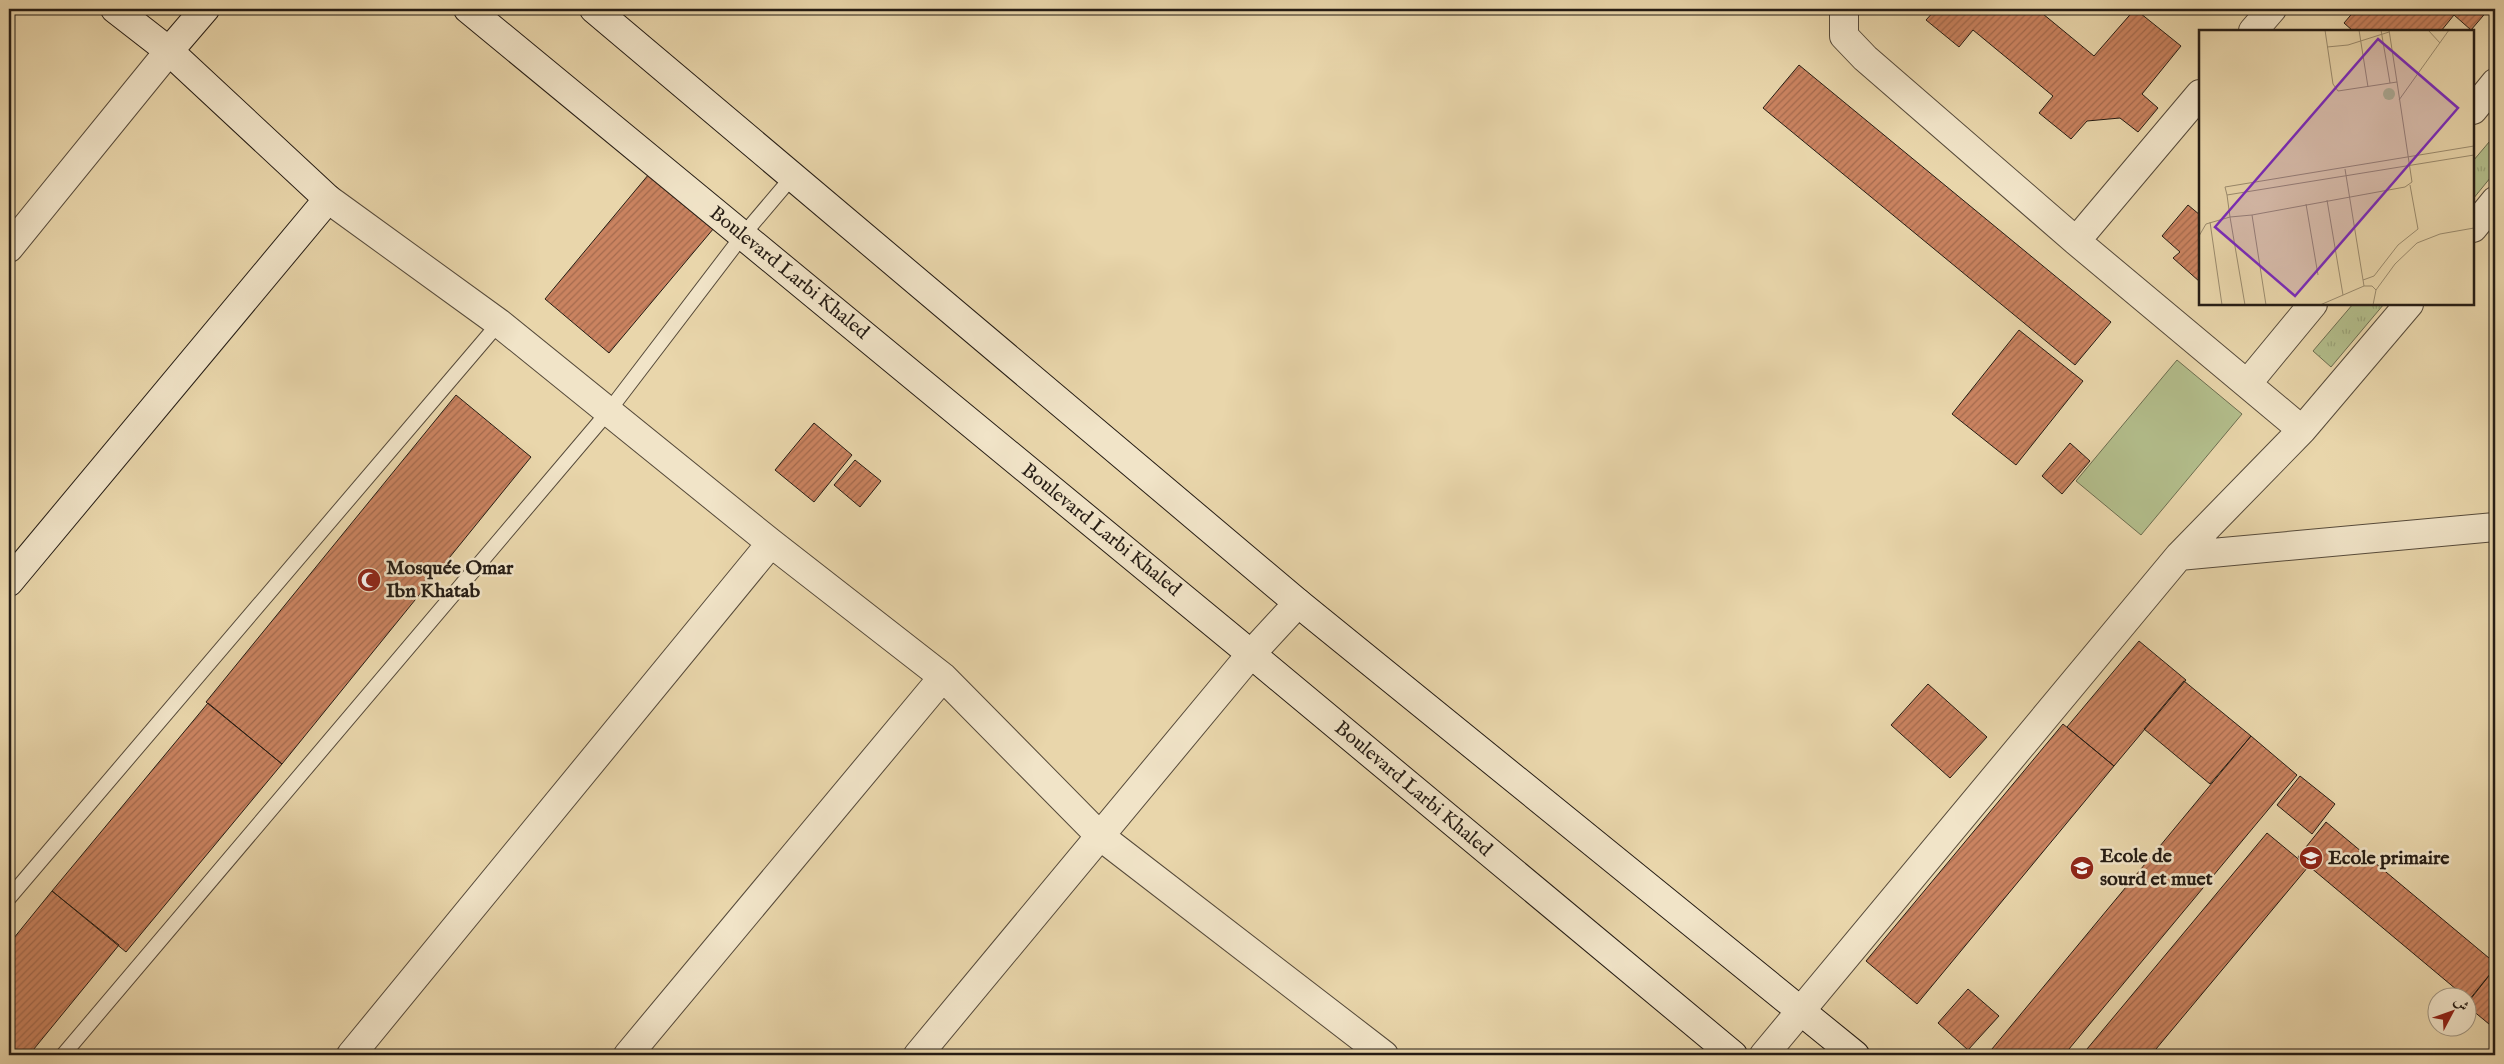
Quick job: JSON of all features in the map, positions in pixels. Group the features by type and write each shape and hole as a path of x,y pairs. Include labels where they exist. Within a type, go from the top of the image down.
{"street":[{"path":"115,9 169,51 328,198 499,323 771,543 943,677 1100,836 1384,1055"},
{"path":"9,248 205,9"},
{"name":"Boulevard Larbi Khaled","path":"468,9 1252,654 1732,1055"},
{"path":"594,9 1298,603 1856,1055"},
{"path":"1844,9 1844,36 1865,58 2076,241 2302,430"},
{"path":"2254,30 2272,9"},
{"path":"2474,109 2495,83"},
{"path":"2076,241 2199,95"},
{"path":"9,582 328,198"},
{"path":"2474,227 2495,201"},
{"path":"2247,384 2312,305"},
{"path":"1764,1055 2179,556 2302,430 2408,305"},
{"path":"2179,556 2495,527"},
{"path":"351,1055 771,543"},
{"path":"918,1055 1252,654 1298,603"},
{"path":"628,1055 943,677"}],"lane":[{"path":"62,1055 608,412 743,235 793,176"},
{"path":"9,898 499,323"}],"green space":[{"path":"2495,135 2495,172 2474,198 2474,160"},
{"path":"2352,305 2383,305 2331,367 2313,351"},
{"path":"2177,360 2242,414 2141,535 2076,481"}],"building":[{"path":"1936,9 2037,9 2094,56 2135,9 2181,46 2142,94 2158,108 2138,132 2120,118 2087,121 2071,139 2039,113 2053,96 1973,30 1959,47 1926,20"},
{"path":"2356,9 2489,9 2471,30 2454,15 2442,30 2352,30 2344,23"},
{"path":"1799,65 2111,322 2075,365 1763,108"},
{"path":"649,174 714,228 609,353 545,299"},
{"path":"2188,205 2199,214 2199,281 2173,258 2180,252 2162,236"},
{"path":"2019,330 2083,381 2016,465 1952,414"},
{"name":"Mosquée Omar Ibn Khatab","path":"456,395 531,457 282,764 206,702"},
{"path":"814,423 852,455 814,502 775,470"},
{"path":"2070,443 2090,461 2062,494 2042,476"},
{"path":"855,460 881,481 860,507 834,485"},
{"path":"2139,641 2186,680 2114,766 2067,727"},
{"path":"2184,681 2251,736 2210,784 2144,729"},
{"path":"1928,684 1987,737 1950,778 1891,725"},
{"path":"208,703 282,764 126,952 52,891"},
{"path":"2063,724 2114,766 1917,1004 1866,961"},
{"path":"2251,736 2297,775 2064,1055 1987,1055"},
{"path":"2300,776 2335,804 2312,834 2277,805"},
{"path":"2326,822 2495,963 2495,968 2476,991 2476,986 2452,986 2298,857"},
{"path":"2267,833 2308,867 2151,1055 2082,1055"},
{"path":"52,891 119,945 29,1055 9,1055 9,944"},
{"path":"2495,968 2495,1029 2476,1013 2476,992"},
{"path":"1968,989 1999,1016 1968,1050 1938,1023"}],"place":[{"name":"Mosquée Omar Ibn Khatab","path":"369,580"},
{"name":"Ecole primaire","path":"2311,858"},
{"name":"Ecole de sourd et muet","path":"2082,868"}]}
